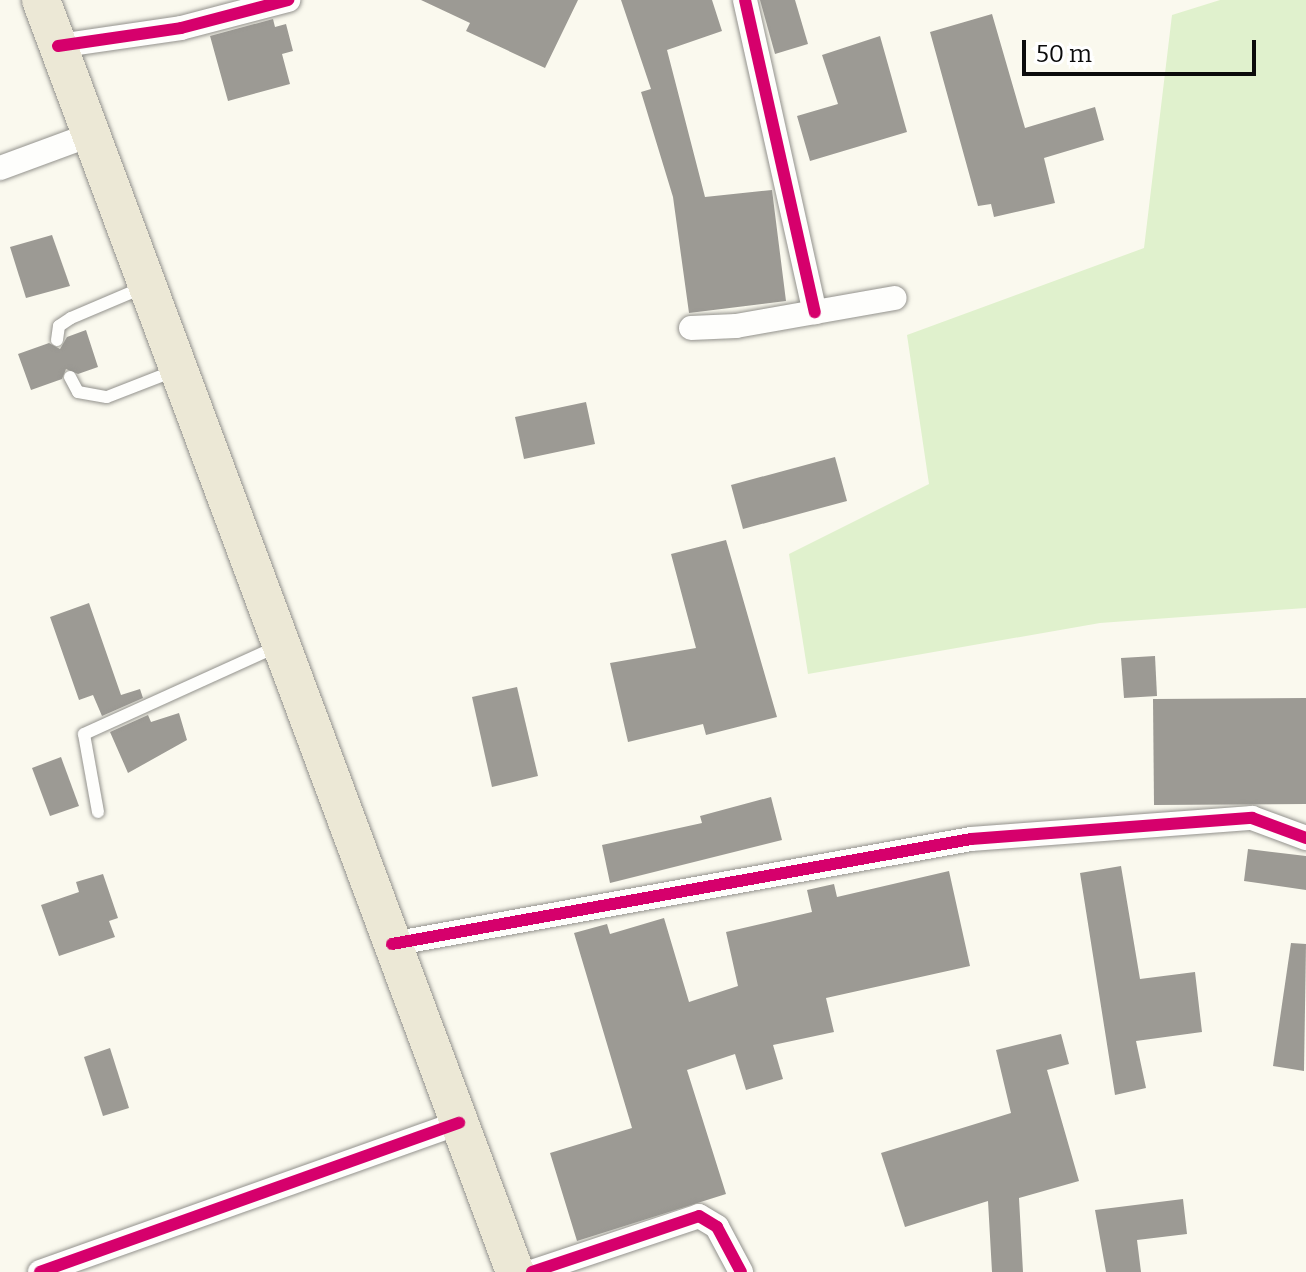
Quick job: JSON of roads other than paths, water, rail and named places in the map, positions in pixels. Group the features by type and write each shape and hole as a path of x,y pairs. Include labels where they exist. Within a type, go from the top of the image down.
{"main road":[{"path":"41,0 95,133 515,1272"}],"street":[{"path":"58,46 181,28 288,0"},
{"path":"745,0 815,312"},
{"path":"0,168 95,133"},
{"path":"691,328 895,298"},
{"path":"392,944 971,839 1252,818 1306,838"},
{"path":"40,1272 459,1123"},
{"path":"532,1272 699,1216 717,1227 741,1272"}],"lane":[{"path":"57,340 59,326 71,318 151,285"},
{"path":"70,377 78,392 107,397 181,369"},
{"path":"98,812 84,734 282,644"}]}
